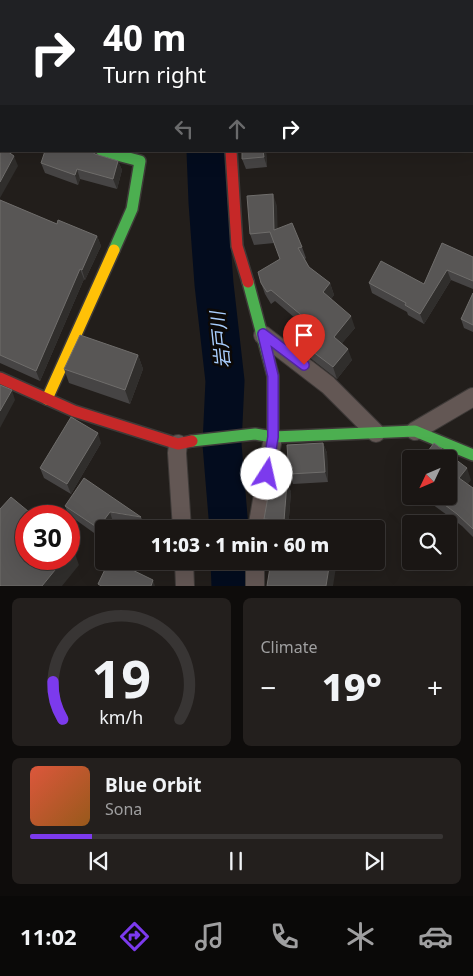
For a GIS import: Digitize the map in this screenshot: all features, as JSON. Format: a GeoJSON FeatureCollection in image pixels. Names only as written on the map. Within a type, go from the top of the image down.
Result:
{"type":"FeatureCollection","features":[{"type":"Feature","properties":{"kind":"street"},"geometry":{"type":"LineString","coordinates":[[48,399],[132,209],[140,161],[106,152]]}},
{"type":"Feature","properties":{"kind":"street"},"geometry":{"type":"LineString","coordinates":[[232,152],[237,246],[263,334],[273,376],[273,437],[259,520]]}},
{"type":"Feature","properties":{"kind":"street"},"geometry":{"type":"LineString","coordinates":[[263,334],[328,385],[376,433]]}},
{"type":"Feature","properties":{"kind":"street"},"geometry":{"type":"LineString","coordinates":[[0,378],[74,411],[178,444],[255,434],[273,437],[415,431],[473,455]]}},
{"type":"Feature","properties":{"kind":"street"},"geometry":{"type":"LineString","coordinates":[[415,431],[473,397]]}},
{"type":"Feature","properties":{"kind":"street"},"geometry":{"type":"LineString","coordinates":[[178,444],[181,520]]}},
{"type":"Feature","properties":{"kind":"street"},"geometry":{"type":"LineString","coordinates":[[184,570],[185,586]]}},
{"type":"Feature","properties":{"kind":"street"},"geometry":{"type":"LineString","coordinates":[[255,586],[256,570]]}},
{"type":"Feature","properties":{"kind":"building"},"geometry":{"type":"Polygon","coordinates":[[[0,152],[8,152],[14,156],[0,182],[0,152]]]}},
{"type":"Feature","properties":{"kind":"building"},"geometry":{"type":"Polygon","coordinates":[[[45,152],[92,152],[118,161],[113,179],[77,169],[75,175],[41,163],[45,152]]]}},
{"type":"Feature","properties":{"kind":"building"},"geometry":{"type":"Polygon","coordinates":[[[242,152],[263,152],[264,157],[242,159],[242,152]]]}},
{"type":"Feature","properties":{"kind":"building"},"geometry":{"type":"Polygon","coordinates":[[[273,194],[274,230],[292,223],[302,247],[298,248],[309,267],[330,283],[323,292],[351,316],[334,337],[348,349],[333,367],[292,336],[306,319],[271,290],[267,292],[261,283],[258,272],[280,259],[270,232],[250,234],[247,196],[273,194]]]}},
{"type":"Feature","properties":{"kind":"building"},"geometry":{"type":"Polygon","coordinates":[[[0,200],[57,224],[58,220],[97,236],[82,270],[80,269],[36,371],[0,355],[0,200]]]}},
{"type":"Feature","properties":{"kind":"building"},"geometry":{"type":"Polygon","coordinates":[[[442,243],[473,257],[473,281],[447,270],[420,314],[405,305],[406,303],[369,283],[381,261],[424,284],[442,243]]]}},
{"type":"Feature","properties":{"kind":"building"},"geometry":{"type":"Polygon","coordinates":[[[473,293],[473,325],[461,319],[473,293]]]}},
{"type":"Feature","properties":{"kind":"building"},"geometry":{"type":"Polygon","coordinates":[[[80,335],[138,355],[125,390],[64,369],[80,335]]]}},
{"type":"Feature","properties":{"kind":"building"},"geometry":{"type":"Polygon","coordinates":[[[0,385],[12,390],[0,411],[0,385]]]}},
{"type":"Feature","properties":{"kind":"building"},"geometry":{"type":"Polygon","coordinates":[[[71,417],[98,433],[67,484],[40,468],[71,417]]]}},
{"type":"Feature","properties":{"kind":"building"},"geometry":{"type":"Polygon","coordinates":[[[323,443],[325,472],[289,474],[287,445],[323,443]]]}},
{"type":"Feature","properties":{"kind":"building"},"geometry":{"type":"Polygon","coordinates":[[[434,443],[443,450],[429,450],[434,443]]]}},
{"type":"Feature","properties":{"kind":"building"},"geometry":{"type":"Polygon","coordinates":[[[458,461],[467,468],[459,478],[473,488],[473,529],[445,505],[458,505],[458,461]]]}},
{"type":"Feature","properties":{"kind":"building"},"geometry":{"type":"Polygon","coordinates":[[[84,478],[141,517],[110,512],[104,520],[95,520],[95,526],[80,516],[80,505],[66,505],[84,478]]]}},
{"type":"Feature","properties":{"kind":"building"},"geometry":{"type":"Polygon","coordinates":[[[271,480],[287,482],[284,520],[264,519],[271,480]]]}},
{"type":"Feature","properties":{"kind":"building"},"geometry":{"type":"Polygon","coordinates":[[[11,497],[21,505],[15,505],[15,570],[55,570],[42,586],[0,585],[0,509],[11,497]]]}},
{"type":"Feature","properties":{"kind":"building"},"geometry":{"type":"Polygon","coordinates":[[[105,570],[132,570],[153,580],[151,586],[101,586],[98,584],[105,570]]]}},
{"type":"Feature","properties":{"kind":"building"},"geometry":{"type":"Polygon","coordinates":[[[270,570],[329,570],[326,586],[267,586],[270,570]]]}},
{"type":"Feature","properties":{"kind":"waterway","name":"岩戸川"},"geometry":{"type":"LineString","coordinates":[[206,152],[214,284],[225,381],[222,444],[228,520]]}},
{"type":"Feature","properties":{"kind":"waterway","name":"岩戸川"},"geometry":{"type":"LineString","coordinates":[[230,570],[231,586]]}},
{"type":"Feature","properties":{"kind":"traffic: fast"},"geometry":{"type":"LineString","coordinates":[[106,152],[140,161],[132,209],[114,250]]}},
{"type":"Feature","properties":{"kind":"traffic: fast"},"geometry":{"type":"LineString","coordinates":[[248,282],[273,376],[273,437]]}},
{"type":"Feature","properties":{"kind":"traffic: fast"},"geometry":{"type":"LineString","coordinates":[[192,441],[255,434],[273,437],[415,431],[473,455]]}},
{"type":"Feature","properties":{"kind":"traffic: slow"},"geometry":{"type":"LineString","coordinates":[[47,399],[114,250]]}},
{"type":"Feature","properties":{"kind":"traffic: jam"},"geometry":{"type":"LineString","coordinates":[[231,152],[237,246],[248,282]]}},
{"type":"Feature","properties":{"kind":"traffic: jam"},"geometry":{"type":"LineString","coordinates":[[0,378],[74,411],[178,444],[192,441]]}},
{"type":"Feature","properties":{"kind":"route"},"geometry":{"type":"LineString","coordinates":[[267,474],[273,437],[273,376],[263,334],[304,365]]}}]}
